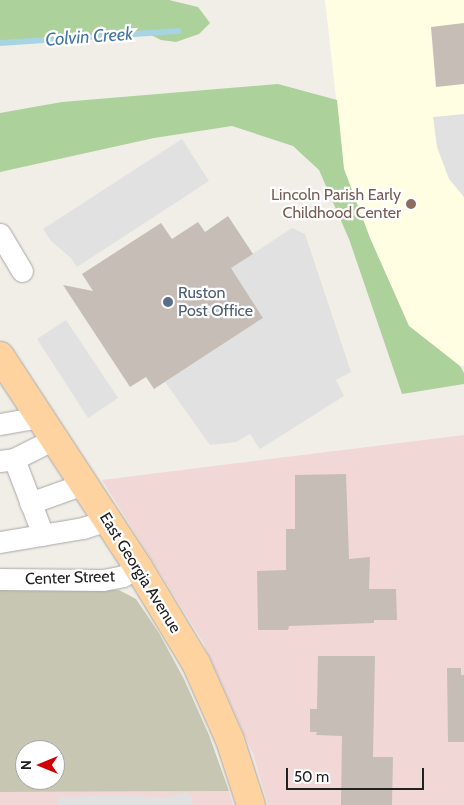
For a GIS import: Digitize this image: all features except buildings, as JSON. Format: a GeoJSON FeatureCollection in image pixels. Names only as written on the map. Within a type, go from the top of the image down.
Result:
{"type":"FeatureCollection","features":[{"type":"Feature","properties":{"kind":"main road","name":"East Georgia Avenue"},"geometry":{"type":"LineString","coordinates":[[0,356],[138,567],[196,663],[230,740],[251,805]]}},
{"type":"Feature","properties":{"kind":"street"},"geometry":{"type":"LineString","coordinates":[[0,234],[22,271]]}},
{"type":"Feature","properties":{"kind":"street"},"geometry":{"type":"LineString","coordinates":[[0,424],[47,428]]}},
{"type":"Feature","properties":{"kind":"street"},"geometry":{"type":"LineString","coordinates":[[43,535],[30,503],[7,460],[47,428]]}},
{"type":"Feature","properties":{"kind":"street"},"geometry":{"type":"LineString","coordinates":[[30,503],[83,484]]}},
{"type":"Feature","properties":{"kind":"street"},"geometry":{"type":"LineString","coordinates":[[0,542],[83,528],[107,520]]}},
{"type":"Feature","properties":{"kind":"street","name":"Center Street"},"geometry":{"type":"LineString","coordinates":[[0,579],[104,580],[123,576],[138,567]]}},
{"type":"Feature","properties":{"kind":"shaded area","name":"Lincoln Parish Early Childhood Center"},"geometry":{"type":"Polygon","coordinates":[[[325,0],[464,0],[464,366],[460,366],[409,326],[370,238],[344,169],[325,0]]]}},
{"type":"Feature","properties":{"kind":"shaded area"},"geometry":{"type":"Polygon","coordinates":[[[464,114],[464,197],[449,179],[437,147],[433,117],[464,114]]]}},
{"type":"Feature","properties":{"kind":"shaded area"},"geometry":{"type":"Polygon","coordinates":[[[182,139],[209,181],[77,267],[71,258],[51,241],[43,229],[182,139]]]}},
{"type":"Feature","properties":{"kind":"shaded area"},"geometry":{"type":"Polygon","coordinates":[[[292,228],[305,234],[351,372],[336,380],[344,396],[260,449],[250,434],[236,442],[210,445],[165,382],[263,318],[231,268],[292,228]]]}},
{"type":"Feature","properties":{"kind":"shaded area"},"geometry":{"type":"Polygon","coordinates":[[[66,320],[118,398],[88,418],[37,339],[66,320]]]}},
{"type":"Feature","properties":{"kind":"shaded area"},"geometry":{"type":"Polygon","coordinates":[[[464,435],[464,805],[268,805],[253,754],[203,642],[102,480],[464,435]]]}},
{"type":"Feature","properties":{"kind":"shaded area"},"geometry":{"type":"Polygon","coordinates":[[[0,590],[119,590],[136,599],[159,633],[184,679],[209,735],[229,791],[0,792],[0,590]]]}},
{"type":"Feature","properties":{"kind":"shaded area"},"geometry":{"type":"Polygon","coordinates":[[[229,791],[233,805],[0,805],[0,792],[229,791]]]}},
{"type":"Feature","properties":{"kind":"shaded area"},"geometry":{"type":"Polygon","coordinates":[[[187,792],[192,797],[192,805],[58,805],[58,797],[124,795],[168,798],[187,792]]]}},
{"type":"Feature","properties":{"kind":"green space"},"geometry":{"type":"Polygon","coordinates":[[[0,0],[169,0],[198,7],[210,23],[199,34],[176,42],[161,40],[147,33],[0,45],[0,0]]]}},
{"type":"Feature","properties":{"kind":"green space"},"geometry":{"type":"Polygon","coordinates":[[[278,84],[337,100],[344,169],[370,238],[409,326],[460,366],[464,373],[464,384],[402,394],[349,239],[319,170],[293,146],[232,126],[154,138],[0,172],[0,113],[62,102],[278,84]]]}},
{"type":"Feature","properties":{"kind":"waterway","name":"Colvin Creek"},"geometry":{"type":"LineString","coordinates":[[0,43],[179,31]]}},
{"type":"Feature","properties":{"kind":"place","name":"Lincoln Parish Early Childhood Center"},"geometry":{"type":"Point","coordinates":[411,204]}},
{"type":"Feature","properties":{"kind":"place","name":"Ruston Post Office"},"geometry":{"type":"Point","coordinates":[168,302]}}]}
